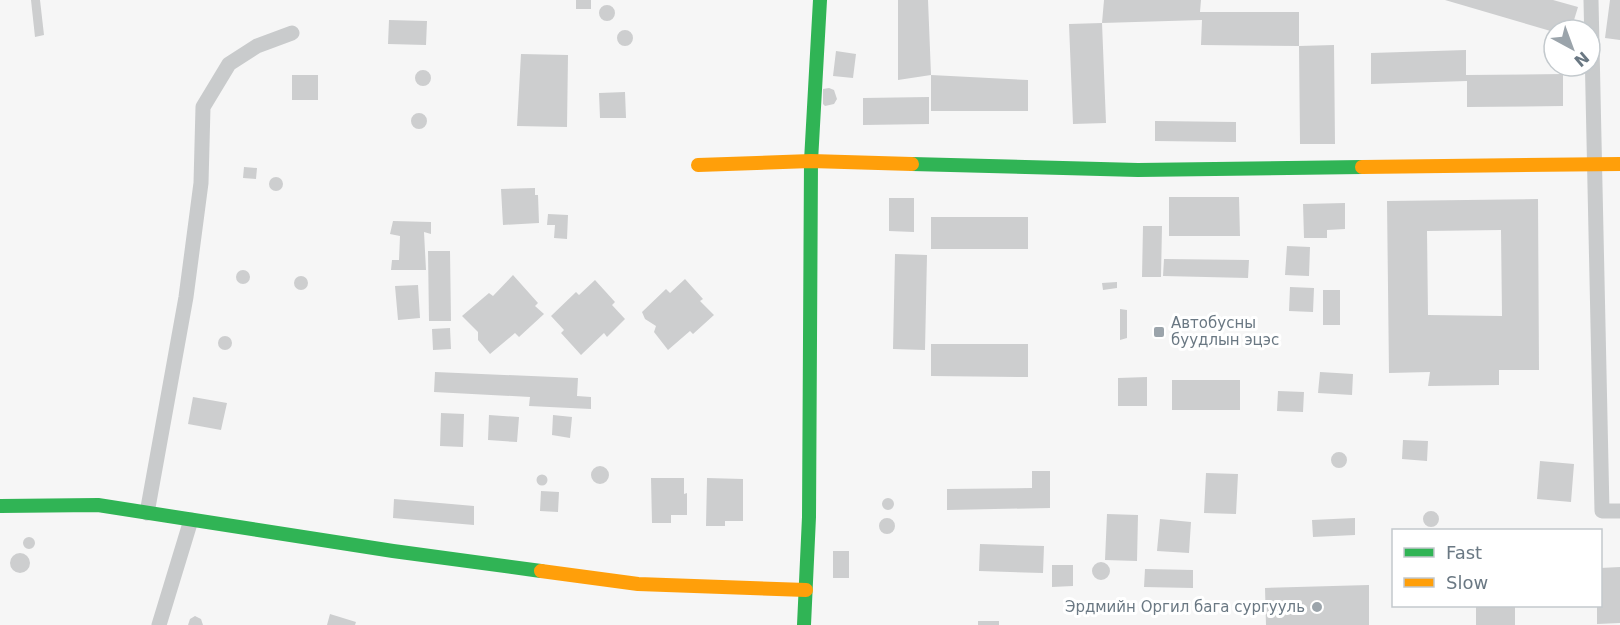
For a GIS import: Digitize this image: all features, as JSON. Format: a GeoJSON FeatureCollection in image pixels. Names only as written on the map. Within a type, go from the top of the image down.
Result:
{"type":"FeatureCollection","features":[{"type":"Feature","properties":{"kind":"street"},"geometry":{"type":"LineString","coordinates":[[804,625],[809,505],[811,161],[820,0]]}},
{"type":"Feature","properties":{"kind":"street"},"geometry":{"type":"LineString","coordinates":[[1591,0],[1602,511],[1620,511]]}},
{"type":"Feature","properties":{"kind":"street"},"geometry":{"type":"LineString","coordinates":[[147,513],[189,274],[201,183],[203,107],[229,64],[257,46],[292,33]]}},
{"type":"Feature","properties":{"kind":"street"},"geometry":{"type":"LineString","coordinates":[[698,165],[811,161],[1138,170],[1620,164]]}},
{"type":"Feature","properties":{"kind":"street"},"geometry":{"type":"LineString","coordinates":[[0,506],[98,505],[393,552],[638,584],[806,590]]}},
{"type":"Feature","properties":{"kind":"street"},"geometry":{"type":"LineString","coordinates":[[159,625],[191,520]]}},
{"type":"Feature","properties":{"kind":"building"},"geometry":{"type":"Polygon","coordinates":[[[31,0],[40,0],[44,35],[35,37],[31,0]]]}},
{"type":"Feature","properties":{"kind":"building"},"geometry":{"type":"Polygon","coordinates":[[[576,0],[591,0],[591,9],[576,9],[576,0]]]}},
{"type":"Feature","properties":{"kind":"building"},"geometry":{"type":"Polygon","coordinates":[[[898,0],[928,0],[931,75],[898,80],[898,0]]]}},
{"type":"Feature","properties":{"kind":"building"},"geometry":{"type":"Polygon","coordinates":[[[1104,0],[1201,0],[1200,12],[1299,12],[1299,46],[1201,45],[1202,20],[1102,23],[1104,0]]]}},
{"type":"Feature","properties":{"kind":"building"},"geometry":{"type":"Polygon","coordinates":[[[1445,0],[1553,0],[1578,7],[1575,18],[1542,18],[1542,28],[1445,0]]]}},
{"type":"Feature","properties":{"kind":"building"},"geometry":{"type":"Polygon","coordinates":[[[1610,0],[1620,0],[1620,40],[1605,38],[1610,0]]]}},
{"type":"Feature","properties":{"kind":"building"},"geometry":{"type":"Polygon","coordinates":[[[604,5],[610,5],[615,13],[613,19],[604,21],[599,16],[599,10],[604,5]]]}},
{"type":"Feature","properties":{"kind":"building"},"geometry":{"type":"Polygon","coordinates":[[[389,20],[427,21],[426,45],[388,44],[389,20]]]}},
{"type":"Feature","properties":{"kind":"building"},"geometry":{"type":"Polygon","coordinates":[[[1102,23],[1106,123],[1073,124],[1069,24],[1102,23]]]}},
{"type":"Feature","properties":{"kind":"building"},"geometry":{"type":"Polygon","coordinates":[[[622,30],[628,30],[633,38],[631,44],[622,46],[617,41],[617,35],[622,30]]]}},
{"type":"Feature","properties":{"kind":"building"},"geometry":{"type":"Polygon","coordinates":[[[1334,45],[1335,144],[1300,144],[1299,46],[1334,45]]]}},
{"type":"Feature","properties":{"kind":"building"},"geometry":{"type":"Polygon","coordinates":[[[1466,50],[1466,75],[1542,74],[1542,78],[1563,78],[1563,106],[1467,107],[1467,81],[1371,84],[1371,53],[1466,50]]]}},
{"type":"Feature","properties":{"kind":"building"},"geometry":{"type":"Polygon","coordinates":[[[836,51],[856,54],[853,78],[833,76],[836,51]]]}},
{"type":"Feature","properties":{"kind":"building"},"geometry":{"type":"Polygon","coordinates":[[[521,54],[568,55],[567,127],[517,126],[521,54]]]}},
{"type":"Feature","properties":{"kind":"building"},"geometry":{"type":"Polygon","coordinates":[[[423,70],[429,72],[431,78],[429,84],[423,86],[417,84],[415,78],[417,72],[423,70]]]}},
{"type":"Feature","properties":{"kind":"building"},"geometry":{"type":"Polygon","coordinates":[[[292,75],[318,75],[318,100],[292,100],[292,75]]]}},
{"type":"Feature","properties":{"kind":"building"},"geometry":{"type":"Polygon","coordinates":[[[931,75],[1028,80],[1028,111],[931,111],[931,75]]]}},
{"type":"Feature","properties":{"kind":"building"},"geometry":{"type":"Polygon","coordinates":[[[823,89],[834,90],[837,99],[834,104],[825,106],[823,89]]]}},
{"type":"Feature","properties":{"kind":"building"},"geometry":{"type":"Polygon","coordinates":[[[625,92],[626,118],[600,118],[599,93],[625,92]]]}},
{"type":"Feature","properties":{"kind":"building"},"geometry":{"type":"Polygon","coordinates":[[[929,97],[929,124],[863,125],[863,98],[929,97]]]}},
{"type":"Feature","properties":{"kind":"building"},"geometry":{"type":"Polygon","coordinates":[[[419,113],[425,115],[427,121],[425,127],[419,129],[413,127],[411,121],[413,115],[419,113]]]}},
{"type":"Feature","properties":{"kind":"building"},"geometry":{"type":"Polygon","coordinates":[[[1155,121],[1236,122],[1236,142],[1155,141],[1155,121]]]}},
{"type":"Feature","properties":{"kind":"building"},"geometry":{"type":"Polygon","coordinates":[[[244,167],[257,168],[256,179],[243,178],[244,167]]]}},
{"type":"Feature","properties":{"kind":"building"},"geometry":{"type":"Polygon","coordinates":[[[273,177],[279,177],[283,184],[279,191],[273,191],[269,187],[269,181],[273,177]]]}},
{"type":"Feature","properties":{"kind":"building"},"geometry":{"type":"Polygon","coordinates":[[[535,188],[535,195],[538,195],[539,223],[503,225],[501,189],[535,188]]]}},
{"type":"Feature","properties":{"kind":"building"},"geometry":{"type":"Polygon","coordinates":[[[1169,197],[1239,197],[1240,236],[1169,236],[1169,197]]]}},
{"type":"Feature","properties":{"kind":"building"},"geometry":{"type":"Polygon","coordinates":[[[889,198],[914,198],[914,232],[889,231],[889,198]]]}},
{"type":"Feature","properties":{"kind":"building"},"geometry":{"type":"Polygon","coordinates":[[[1538,199],[1539,370],[1499,370],[1499,385],[1428,386],[1430,372],[1389,373],[1387,201],[1538,199]],[[1501,230],[1427,231],[1428,315],[1502,316],[1501,230]]]}},
{"type":"Feature","properties":{"kind":"building"},"geometry":{"type":"Polygon","coordinates":[[[1345,203],[1345,229],[1327,230],[1327,238],[1304,238],[1303,204],[1345,203]]]}},
{"type":"Feature","properties":{"kind":"building"},"geometry":{"type":"Polygon","coordinates":[[[548,214],[568,215],[567,239],[554,238],[555,225],[547,225],[548,214]]]}},
{"type":"Feature","properties":{"kind":"building"},"geometry":{"type":"Polygon","coordinates":[[[931,217],[1028,217],[1028,249],[931,249],[931,217]]]}},
{"type":"Feature","properties":{"kind":"building"},"geometry":{"type":"Polygon","coordinates":[[[393,221],[431,222],[431,234],[424,232],[426,270],[391,270],[392,260],[399,260],[400,236],[390,234],[393,221]]]}},
{"type":"Feature","properties":{"kind":"building"},"geometry":{"type":"Polygon","coordinates":[[[1143,226],[1162,226],[1161,277],[1142,277],[1143,226]]]}},
{"type":"Feature","properties":{"kind":"building"},"geometry":{"type":"Polygon","coordinates":[[[1287,246],[1310,247],[1309,276],[1285,275],[1287,246]]]}},
{"type":"Feature","properties":{"kind":"building"},"geometry":{"type":"Polygon","coordinates":[[[428,251],[450,251],[451,321],[429,321],[428,251]]]}},
{"type":"Feature","properties":{"kind":"building"},"geometry":{"type":"Polygon","coordinates":[[[895,254],[927,255],[925,350],[893,349],[895,254]]]}},
{"type":"Feature","properties":{"kind":"building"},"geometry":{"type":"Polygon","coordinates":[[[1164,259],[1249,260],[1248,278],[1163,276],[1164,259]]]}},
{"type":"Feature","properties":{"kind":"building"},"geometry":{"type":"Polygon","coordinates":[[[243,270],[248,272],[250,277],[248,282],[243,284],[238,282],[236,277],[238,272],[243,270]]]}},
{"type":"Feature","properties":{"kind":"building"},"geometry":{"type":"Polygon","coordinates":[[[513,275],[538,303],[535,306],[544,314],[519,337],[515,333],[490,354],[478,340],[478,332],[462,316],[489,293],[493,296],[513,275]]]}},
{"type":"Feature","properties":{"kind":"building"},"geometry":{"type":"Polygon","coordinates":[[[301,276],[306,278],[308,283],[306,288],[301,290],[296,288],[294,283],[296,278],[301,276]]]}},
{"type":"Feature","properties":{"kind":"building"},"geometry":{"type":"Polygon","coordinates":[[[685,279],[703,299],[700,301],[714,315],[693,334],[690,331],[668,350],[654,332],[656,326],[645,319],[642,312],[666,289],[670,293],[685,279]]]}},
{"type":"Feature","properties":{"kind":"building"},"geometry":{"type":"Polygon","coordinates":[[[595,280],[615,302],[612,305],[625,319],[607,337],[604,333],[581,355],[561,333],[564,330],[551,316],[576,292],[579,295],[595,280]]]}},
{"type":"Feature","properties":{"kind":"building"},"geometry":{"type":"Polygon","coordinates":[[[1117,282],[1117,288],[1103,290],[1102,283],[1117,282]]]}},
{"type":"Feature","properties":{"kind":"building"},"geometry":{"type":"Polygon","coordinates":[[[418,285],[420,318],[398,320],[395,286],[418,285]]]}},
{"type":"Feature","properties":{"kind":"building"},"geometry":{"type":"Polygon","coordinates":[[[1290,287],[1314,288],[1313,312],[1289,311],[1290,287]]]}},
{"type":"Feature","properties":{"kind":"building"},"geometry":{"type":"Polygon","coordinates":[[[1323,290],[1340,290],[1340,325],[1323,325],[1323,290]]]}},
{"type":"Feature","properties":{"kind":"building"},"geometry":{"type":"Polygon","coordinates":[[[1120,309],[1127,310],[1127,338],[1120,340],[1120,309]]]}},
{"type":"Feature","properties":{"kind":"building"},"geometry":{"type":"Polygon","coordinates":[[[450,328],[451,349],[433,350],[432,329],[450,328]]]}},
{"type":"Feature","properties":{"kind":"building"},"geometry":{"type":"Polygon","coordinates":[[[222,336],[228,336],[232,343],[228,350],[222,350],[218,346],[218,340],[222,336]]]}},
{"type":"Feature","properties":{"kind":"building"},"geometry":{"type":"Polygon","coordinates":[[[931,344],[1028,344],[1028,377],[931,376],[931,344]]]}},
{"type":"Feature","properties":{"kind":"building"},"geometry":{"type":"Polygon","coordinates":[[[435,372],[578,378],[577,396],[591,397],[591,409],[529,406],[530,397],[434,392],[435,372]]]}},
{"type":"Feature","properties":{"kind":"building"},"geometry":{"type":"Polygon","coordinates":[[[1320,372],[1353,374],[1352,395],[1318,393],[1320,372]]]}},
{"type":"Feature","properties":{"kind":"building"},"geometry":{"type":"Polygon","coordinates":[[[1147,377],[1147,406],[1118,406],[1118,378],[1147,377]]]}},
{"type":"Feature","properties":{"kind":"building"},"geometry":{"type":"Polygon","coordinates":[[[1172,380],[1240,380],[1240,410],[1172,410],[1172,380]]]}},
{"type":"Feature","properties":{"kind":"building"},"geometry":{"type":"Polygon","coordinates":[[[1278,391],[1304,392],[1303,412],[1277,411],[1278,391]]]}},
{"type":"Feature","properties":{"kind":"building"},"geometry":{"type":"Polygon","coordinates":[[[193,397],[227,403],[221,430],[188,424],[193,397]]]}},
{"type":"Feature","properties":{"kind":"building"},"geometry":{"type":"Polygon","coordinates":[[[441,413],[464,414],[463,447],[440,446],[441,413]]]}},
{"type":"Feature","properties":{"kind":"building"},"geometry":{"type":"Polygon","coordinates":[[[489,415],[519,417],[517,442],[488,440],[489,415]]]}},
{"type":"Feature","properties":{"kind":"building"},"geometry":{"type":"Polygon","coordinates":[[[553,415],[572,417],[570,438],[552,435],[553,415]]]}},
{"type":"Feature","properties":{"kind":"building"},"geometry":{"type":"Polygon","coordinates":[[[1403,440],[1428,441],[1427,461],[1402,459],[1403,440]]]}},
{"type":"Feature","properties":{"kind":"building"},"geometry":{"type":"Polygon","coordinates":[[[1339,452],[1345,454],[1347,460],[1345,466],[1339,468],[1333,466],[1331,460],[1333,454],[1339,452]]]}},
{"type":"Feature","properties":{"kind":"building"},"geometry":{"type":"Polygon","coordinates":[[[1540,461],[1574,464],[1571,502],[1537,499],[1540,461]]]}},
{"type":"Feature","properties":{"kind":"building"},"geometry":{"type":"Polygon","coordinates":[[[600,466],[606,469],[609,475],[606,481],[600,484],[594,481],[591,475],[594,469],[600,466]]]}},
{"type":"Feature","properties":{"kind":"building"},"geometry":{"type":"Polygon","coordinates":[[[1032,471],[1050,471],[1050,508],[947,510],[947,489],[1032,488],[1032,471]]]}},
{"type":"Feature","properties":{"kind":"building"},"geometry":{"type":"Polygon","coordinates":[[[1206,473],[1238,474],[1236,514],[1204,513],[1206,473]]]}},
{"type":"Feature","properties":{"kind":"building"},"geometry":{"type":"Polygon","coordinates":[[[542,474],[548,480],[542,486],[536,480],[542,474]]]}},
{"type":"Feature","properties":{"kind":"building"},"geometry":{"type":"Polygon","coordinates":[[[651,478],[684,478],[687,515],[671,515],[671,523],[652,523],[651,478]]]}},
{"type":"Feature","properties":{"kind":"building"},"geometry":{"type":"Polygon","coordinates":[[[707,478],[743,479],[743,521],[725,521],[725,526],[706,526],[707,478]]]}},
{"type":"Feature","properties":{"kind":"building"},"geometry":{"type":"Polygon","coordinates":[[[541,491],[559,492],[558,512],[540,511],[541,491]]]}},
{"type":"Feature","properties":{"kind":"building"},"geometry":{"type":"Polygon","coordinates":[[[890,498],[893,499],[893,509],[886,510],[883,509],[882,502],[883,499],[890,498]]]}},
{"type":"Feature","properties":{"kind":"building"},"geometry":{"type":"Polygon","coordinates":[[[394,499],[474,506],[474,525],[393,518],[394,499]]]}},
{"type":"Feature","properties":{"kind":"building"},"geometry":{"type":"Polygon","coordinates":[[[1431,511],[1439,519],[1431,527],[1423,519],[1431,511]]]}},
{"type":"Feature","properties":{"kind":"building"},"geometry":{"type":"Polygon","coordinates":[[[1107,514],[1138,515],[1137,561],[1105,560],[1107,514]]]}},
{"type":"Feature","properties":{"kind":"building"},"geometry":{"type":"Polygon","coordinates":[[[884,518],[890,518],[895,526],[893,532],[884,534],[879,529],[879,523],[884,518]]]}},
{"type":"Feature","properties":{"kind":"building"},"geometry":{"type":"Polygon","coordinates":[[[1355,518],[1355,535],[1313,537],[1312,520],[1355,518]]]}},
{"type":"Feature","properties":{"kind":"building"},"geometry":{"type":"Polygon","coordinates":[[[1160,519],[1191,522],[1189,553],[1157,551],[1160,519]]]}},
{"type":"Feature","properties":{"kind":"building"},"geometry":{"type":"Polygon","coordinates":[[[31,537],[35,543],[31,549],[27,549],[23,541],[31,537]]]}},
{"type":"Feature","properties":{"kind":"building"},"geometry":{"type":"Polygon","coordinates":[[[980,544],[1044,546],[1043,573],[979,571],[980,544]]]}},
{"type":"Feature","properties":{"kind":"building"},"geometry":{"type":"Polygon","coordinates":[[[833,551],[849,551],[849,578],[833,578],[833,551]]]}},
{"type":"Feature","properties":{"kind":"building"},"geometry":{"type":"Polygon","coordinates":[[[20,553],[27,556],[30,563],[27,570],[20,573],[13,570],[10,563],[13,556],[20,553]]]}},
{"type":"Feature","properties":{"kind":"building"},"geometry":{"type":"Polygon","coordinates":[[[1101,562],[1107,565],[1110,571],[1107,577],[1101,580],[1095,577],[1092,571],[1095,565],[1101,562]]]}},
{"type":"Feature","properties":{"kind":"building"},"geometry":{"type":"Polygon","coordinates":[[[1052,565],[1073,565],[1073,586],[1052,587],[1052,565]]]}},
{"type":"Feature","properties":{"kind":"building"},"geometry":{"type":"Polygon","coordinates":[[[1620,567],[1620,623],[1597,624],[1597,607],[1602,607],[1602,568],[1620,567]]]}},
{"type":"Feature","properties":{"kind":"building"},"geometry":{"type":"Polygon","coordinates":[[[1145,569],[1193,570],[1193,588],[1144,587],[1145,569]]]}},
{"type":"Feature","properties":{"kind":"building","name":"Эрдмийн Оргил бага сургууль"},"geometry":{"type":"Polygon","coordinates":[[[1369,585],[1369,625],[1266,625],[1265,588],[1369,585]]]}},
{"type":"Feature","properties":{"kind":"building"},"geometry":{"type":"Polygon","coordinates":[[[1476,607],[1515,607],[1515,625],[1476,625],[1476,607]]]}},
{"type":"Feature","properties":{"kind":"building"},"geometry":{"type":"Polygon","coordinates":[[[330,614],[356,622],[355,625],[327,625],[330,614]]]}},
{"type":"Feature","properties":{"kind":"building"},"geometry":{"type":"Polygon","coordinates":[[[195,616],[201,619],[203,625],[188,625],[190,619],[195,616]]]}},
{"type":"Feature","properties":{"kind":"building"},"geometry":{"type":"Polygon","coordinates":[[[978,621],[999,621],[999,625],[978,625],[978,621]]]}},
{"type":"Feature","properties":{"kind":"traffic: fast"},"geometry":{"type":"LineString","coordinates":[[804,625],[809,517],[811,161],[820,0]]}},
{"type":"Feature","properties":{"kind":"traffic: fast"},"geometry":{"type":"LineString","coordinates":[[912,164],[1138,170],[1362,167]]}},
{"type":"Feature","properties":{"kind":"traffic: fast"},"geometry":{"type":"LineString","coordinates":[[0,506],[98,505],[393,551],[541,571]]}},
{"type":"Feature","properties":{"kind":"traffic: slow"},"geometry":{"type":"LineString","coordinates":[[698,165],[811,161],[912,164]]}},
{"type":"Feature","properties":{"kind":"traffic: slow"},"geometry":{"type":"LineString","coordinates":[[1362,167],[1620,164]]}},
{"type":"Feature","properties":{"kind":"traffic: slow"},"geometry":{"type":"LineString","coordinates":[[541,571],[638,584],[806,590]]}},
{"type":"Feature","properties":{"kind":"place","name":"Автобусны буудлын эцэс"},"geometry":{"type":"Point","coordinates":[1159,332]}},
{"type":"Feature","properties":{"kind":"place","name":"Эрдмийн Оргил бага сургууль"},"geometry":{"type":"Point","coordinates":[1317,607]}}]}
